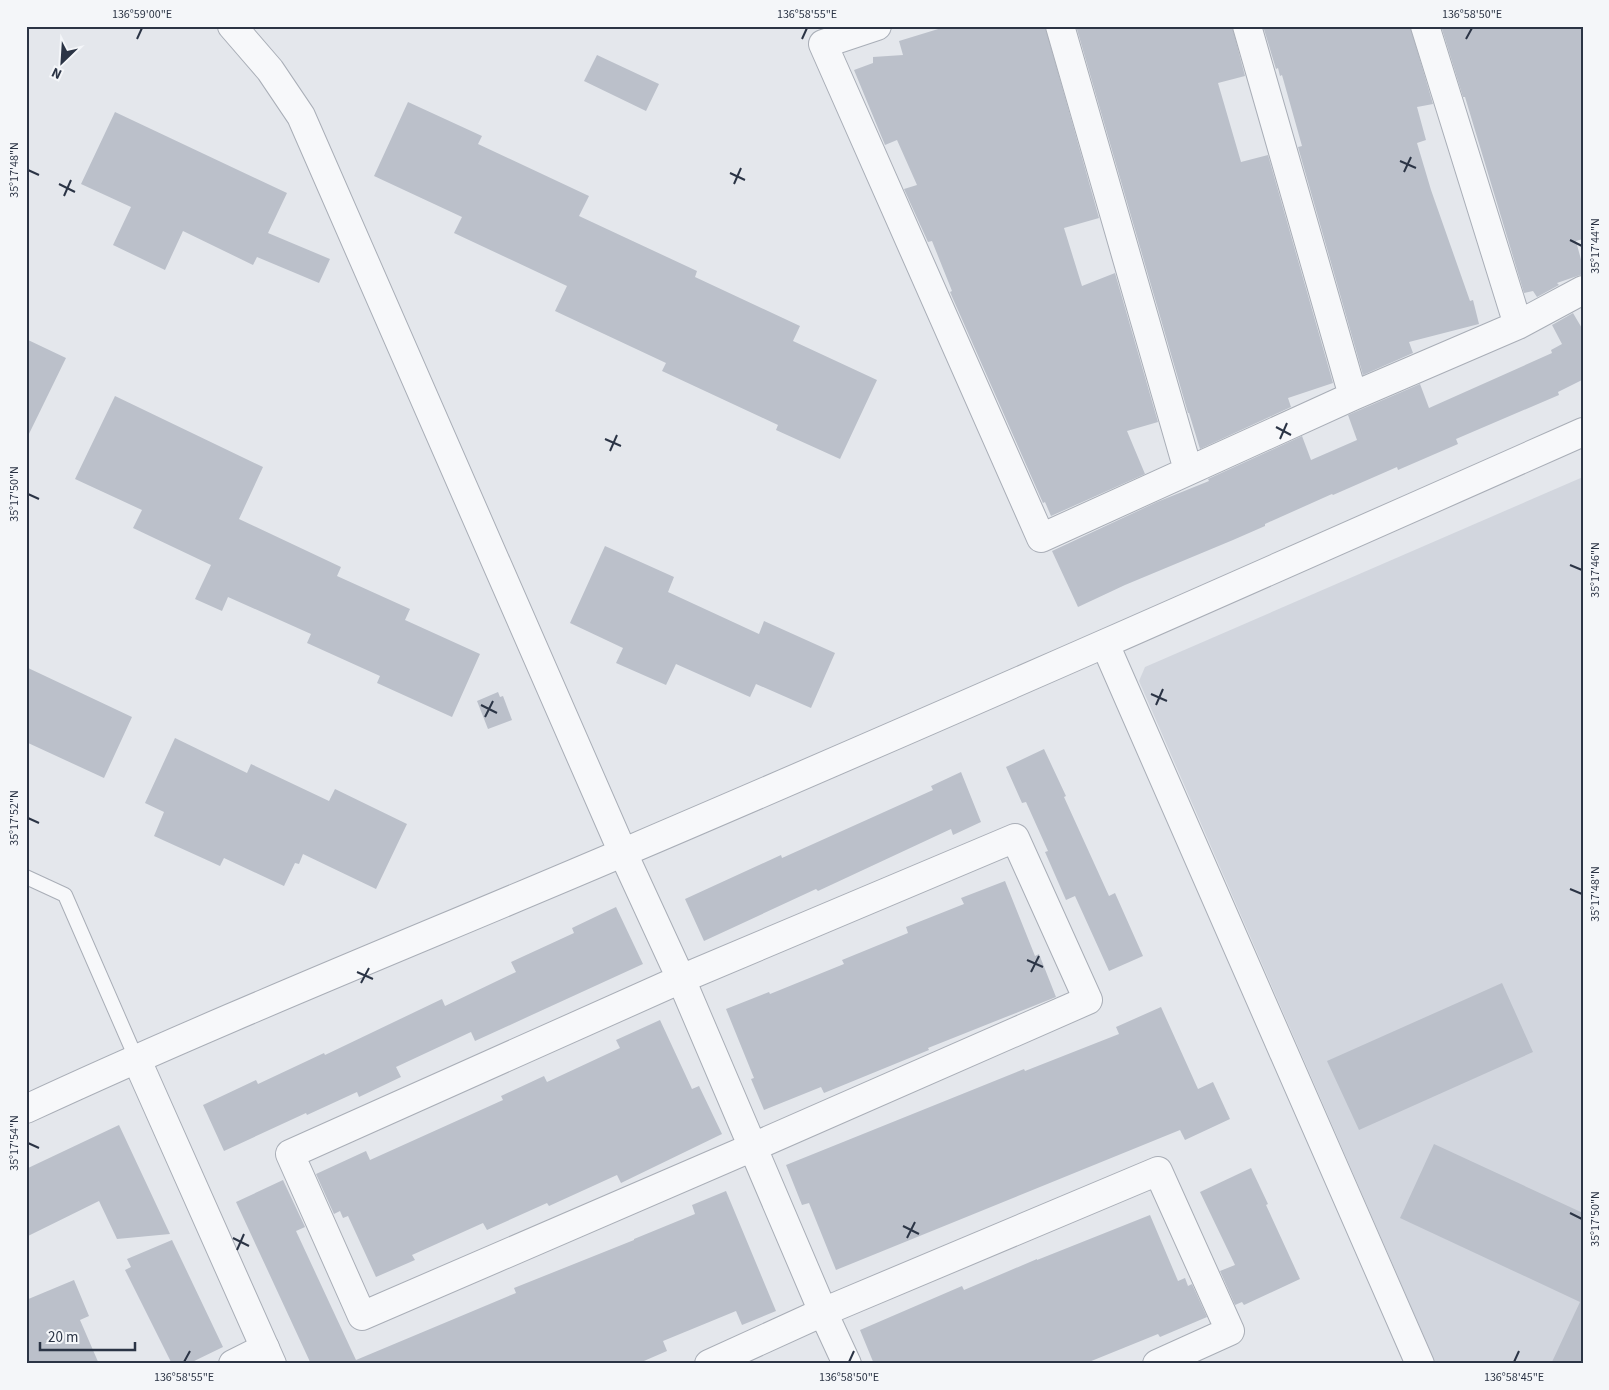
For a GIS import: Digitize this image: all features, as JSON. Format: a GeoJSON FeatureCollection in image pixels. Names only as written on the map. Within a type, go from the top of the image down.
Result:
{"type":"FeatureCollection","features":[{"type":"Feature","properties":{"kind":"street"},"geometry":{"type":"LineString","coordinates":[[232,26],[270,70],[301,116],[623,853],[681,979],[847,1364]]}},
{"type":"Feature","properties":{"kind":"street"},"geometry":{"type":"LineString","coordinates":[[878,26],[823,44],[1041,538],[1353,396],[1518,325],[1583,290]]}},
{"type":"Feature","properties":{"kind":"street"},"geometry":{"type":"LineString","coordinates":[[1060,26],[1188,470]]}},
{"type":"Feature","properties":{"kind":"street"},"geometry":{"type":"LineString","coordinates":[[1247,26],[1353,396]]}},
{"type":"Feature","properties":{"kind":"street"},"geometry":{"type":"LineString","coordinates":[[1425,26],[1518,325]]}},
{"type":"Feature","properties":{"kind":"street"},"geometry":{"type":"LineString","coordinates":[[26,1109],[136,1058],[623,853],[1105,644],[1583,432]]}},
{"type":"Feature","properties":{"kind":"street"},"geometry":{"type":"LineString","coordinates":[[1105,644],[1420,1364]]}},
{"type":"Feature","properties":{"kind":"street"},"geometry":{"type":"LineString","coordinates":[[1015,838],[1088,1000],[362,1316],[290,1154],[681,979],[1015,838]]}},
{"type":"Feature","properties":{"kind":"street"},"geometry":{"type":"LineString","coordinates":[[136,1058],[268,1356],[233,1364]]}},
{"type":"Feature","properties":{"kind":"street"},"geometry":{"type":"LineString","coordinates":[[708,1364],[823,1312],[1158,1171],[1230,1331],[1157,1364]]}},
{"type":"Feature","properties":{"kind":"lane"},"geometry":{"type":"LineString","coordinates":[[26,876],[65,895],[136,1058]]}},
{"type":"Feature","properties":{"kind":"shaded area"},"geometry":{"type":"Polygon","coordinates":[[[1583,477],[1583,1364],[1436,1364],[1139,681],[1145,667],[1583,477]]]}},
{"type":"Feature","properties":{"kind":"building"},"geometry":{"type":"Polygon","coordinates":[[[948,26],[1045,26],[1099,218],[1064,228],[1082,286],[1115,273],[1158,422],[1127,431],[1145,474],[1051,516],[1045,502],[1043,503],[950,292],[952,291],[932,241],[928,242],[904,189],[917,185],[897,140],[885,145],[854,70],[873,63],[873,57],[903,55],[899,41],[948,26]]]}},
{"type":"Feature","properties":{"kind":"building"},"geometry":{"type":"Polygon","coordinates":[[[1076,26],[1232,26],[1245,76],[1218,83],[1241,162],[1268,155],[1333,383],[1288,398],[1291,407],[1200,449],[1188,413],[1076,26]]]}},
{"type":"Feature","properties":{"kind":"building"},"geometry":{"type":"Polygon","coordinates":[[[1263,26],[1410,26],[1433,104],[1417,107],[1426,140],[1417,143],[1431,190],[1470,301],[1473,300],[1479,324],[1409,342],[1413,353],[1363,375],[1298,147],[1302,146],[1282,75],[1280,76],[1278,68],[1276,69],[1263,26]]]}},
{"type":"Feature","properties":{"kind":"building"},"geometry":{"type":"Polygon","coordinates":[[[1441,26],[1583,26],[1583,239],[1576,241],[1583,274],[1557,283],[1559,285],[1537,297],[1533,291],[1524,293],[1465,97],[1463,97],[1441,26]]]}},
{"type":"Feature","properties":{"kind":"building"},"geometry":{"type":"Polygon","coordinates":[[[597,55],[659,84],[646,111],[584,81],[597,55]]]}},
{"type":"Feature","properties":{"kind":"building"},"geometry":{"type":"Polygon","coordinates":[[[408,102],[482,136],[478,144],[589,196],[579,216],[697,271],[695,277],[800,326],[793,341],[877,380],[840,459],[776,430],[778,425],[662,371],[666,363],[555,311],[567,286],[454,233],[462,217],[374,176],[408,102]]]}},
{"type":"Feature","properties":{"kind":"building"},"geometry":{"type":"Polygon","coordinates":[[[115,112],[287,193],[268,233],[330,259],[319,283],[257,257],[253,265],[183,231],[165,270],[113,245],[131,207],[81,184],[115,112]]]}},
{"type":"Feature","properties":{"kind":"building"},"geometry":{"type":"Polygon","coordinates":[[[1573,313],[1583,330],[1583,382],[1582,380],[1558,392],[1559,395],[1456,439],[1458,444],[1398,470],[1397,467],[1332,494],[1265,524],[1265,526],[1125,585],[1078,607],[1052,551],[1157,502],[1209,481],[1208,479],[1302,436],[1311,460],[1357,440],[1348,415],[1420,384],[1429,408],[1552,353],[1551,350],[1562,344],[1552,325],[1573,313]]]}},
{"type":"Feature","properties":{"kind":"building"},"geometry":{"type":"Polygon","coordinates":[[[26,339],[66,358],[26,440],[26,339]]]}},
{"type":"Feature","properties":{"kind":"building"},"geometry":{"type":"Polygon","coordinates":[[[115,396],[263,467],[239,519],[341,567],[337,576],[410,609],[405,620],[480,654],[452,717],[377,683],[380,676],[307,643],[311,634],[228,597],[222,611],[195,599],[211,565],[133,528],[142,510],[75,479],[115,396]]]}},
{"type":"Feature","properties":{"kind":"building"},"geometry":{"type":"Polygon","coordinates":[[[605,546],[674,577],[668,592],[759,634],[764,621],[835,653],[811,708],[756,684],[750,697],[676,664],[666,685],[616,663],[623,648],[570,623],[605,546]]]}},
{"type":"Feature","properties":{"kind":"building"},"geometry":{"type":"Polygon","coordinates":[[[26,667],[132,717],[104,778],[26,742],[26,667]]]}},
{"type":"Feature","properties":{"kind":"building"},"geometry":{"type":"Polygon","coordinates":[[[498,692],[500,697],[503,696],[512,720],[488,729],[477,701],[498,692]]]}},
{"type":"Feature","properties":{"kind":"building"},"geometry":{"type":"Polygon","coordinates":[[[175,738],[247,773],[251,764],[329,801],[335,789],[407,824],[376,889],[303,854],[299,864],[295,863],[284,886],[224,858],[220,866],[154,836],[164,812],[145,803],[175,738]]]}},
{"type":"Feature","properties":{"kind":"building"},"geometry":{"type":"Polygon","coordinates":[[[1044,749],[1109,896],[1115,893],[1143,956],[1109,971],[1075,896],[1066,900],[1045,852],[1048,851],[1026,802],[1022,803],[1006,767],[1044,749]]]}},
{"type":"Feature","properties":{"kind":"building"},"geometry":{"type":"Polygon","coordinates":[[[961,772],[981,822],[953,835],[951,829],[818,891],[816,889],[704,941],[685,899],[781,855],[782,858],[933,790],[931,786],[961,772]]]}},
{"type":"Feature","properties":{"kind":"building"},"geometry":{"type":"Polygon","coordinates":[[[1005,881],[1035,956],[1039,954],[1056,997],[928,1048],[929,1050],[824,1093],[821,1087],[764,1110],[751,1079],[754,1078],[726,1009],[769,992],[770,994],[844,964],[842,960],[908,933],[906,927],[964,904],[961,898],[1005,881]]]}},
{"type":"Feature","properties":{"kind":"building"},"geometry":{"type":"Polygon","coordinates":[[[616,907],[643,964],[475,1041],[471,1032],[396,1067],[401,1077],[359,1097],[357,1092],[307,1115],[306,1113],[224,1151],[203,1105],[256,1080],[258,1084],[324,1053],[325,1055],[442,999],[445,1006],[516,972],[511,962],[574,933],[572,928],[616,907]]]}},
{"type":"Feature","properties":{"kind":"building"},"geometry":{"type":"Polygon","coordinates":[[[1502,983],[1533,1052],[1359,1130],[1327,1061],[1502,983]]]}},
{"type":"Feature","properties":{"kind":"building"},"geometry":{"type":"Polygon","coordinates":[[[1161,1007],[1198,1089],[1213,1082],[1230,1119],[1185,1140],[1180,1130],[836,1270],[809,1203],[802,1205],[786,1165],[1024,1069],[1025,1071],[1119,1034],[1116,1027],[1161,1007]]]}},
{"type":"Feature","properties":{"kind":"building"},"geometry":{"type":"Polygon","coordinates":[[[660,1020],[692,1089],[699,1086],[722,1134],[621,1183],[617,1175],[549,1206],[547,1203],[487,1230],[483,1223],[412,1255],[415,1260],[376,1277],[348,1216],[343,1218],[340,1211],[334,1214],[316,1174],[366,1151],[370,1160],[503,1100],[501,1096],[544,1076],[547,1082],[620,1048],[616,1040],[660,1020]]]}},
{"type":"Feature","properties":{"kind":"building"},"geometry":{"type":"Polygon","coordinates":[[[119,1125],[170,1234],[117,1239],[99,1201],[26,1237],[26,1169],[119,1125]]]}},
{"type":"Feature","properties":{"kind":"building"},"geometry":{"type":"Polygon","coordinates":[[[1434,1144],[1583,1213],[1583,1364],[1551,1364],[1580,1302],[1400,1218],[1434,1144]]]}},
{"type":"Feature","properties":{"kind":"building"},"geometry":{"type":"Polygon","coordinates":[[[1251,1168],[1300,1279],[1244,1305],[1242,1302],[1235,1305],[1220,1271],[1235,1265],[1200,1192],[1251,1168]]]}},
{"type":"Feature","properties":{"kind":"building"},"geometry":{"type":"Polygon","coordinates":[[[283,1180],[305,1227],[296,1231],[356,1360],[516,1293],[514,1288],[695,1214],[692,1205],[726,1191],[776,1311],[742,1325],[736,1311],[663,1341],[667,1351],[637,1364],[311,1364],[236,1202],[283,1180]]]}},
{"type":"Feature","properties":{"kind":"building"},"geometry":{"type":"Polygon","coordinates":[[[1150,1215],[1178,1281],[1185,1278],[1188,1286],[1192,1284],[1207,1317],[1160,1337],[1158,1334],[1084,1364],[874,1364],[860,1330],[962,1286],[964,1290],[1150,1215]]]}},
{"type":"Feature","properties":{"kind":"building"},"geometry":{"type":"Polygon","coordinates":[[[172,1240],[223,1347],[188,1364],[172,1364],[125,1270],[131,1267],[127,1259],[172,1240]]]}},
{"type":"Feature","properties":{"kind":"building"},"geometry":{"type":"Polygon","coordinates":[[[74,1280],[89,1316],[80,1320],[99,1364],[26,1364],[26,1300],[74,1280]]]}}]}
